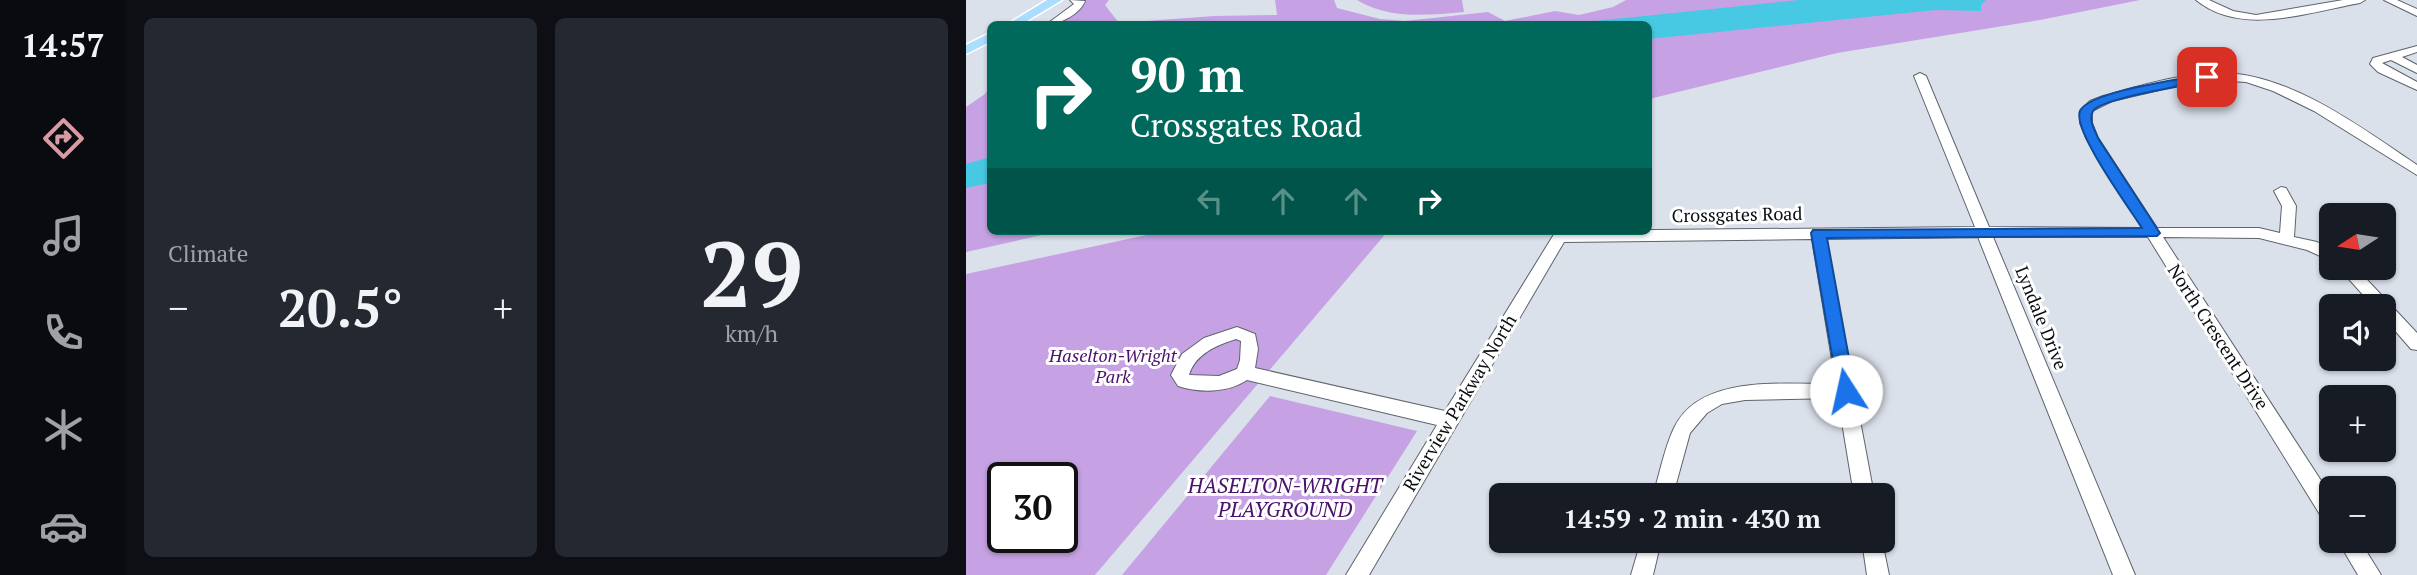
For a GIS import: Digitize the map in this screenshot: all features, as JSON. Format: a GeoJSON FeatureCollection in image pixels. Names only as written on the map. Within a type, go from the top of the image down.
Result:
{"type":"FeatureCollection","features":[{"type":"Feature","properties":{"kind":"main road"},"geometry":{"type":"LineString","coordinates":[[1019,21],[1056,0]]}},
{"type":"Feature","properties":{"kind":"main road"},"geometry":{"type":"LineString","coordinates":[[966,50],[987,39]]}},
{"type":"Feature","properties":{"kind":"street"},"geometry":{"type":"LineString","coordinates":[[1056,21],[1079,5],[1080,1],[1075,0]]}},
{"type":"Feature","properties":{"kind":"street"},"geometry":{"type":"LineString","coordinates":[[2202,0],[2230,14],[2256,18],[2360,0]]}},
{"type":"Feature","properties":{"kind":"street"},"geometry":{"type":"LineString","coordinates":[[2389,0],[2417,13]]}},
{"type":"Feature","properties":{"kind":"street"},"geometry":{"type":"LineString","coordinates":[[2417,48],[2377,60],[2376,64],[2382,70],[2417,86]]}},
{"type":"Feature","properties":{"kind":"street"},"geometry":{"type":"LineString","coordinates":[[2393,56],[2417,70]]}},
{"type":"Feature","properties":{"kind":"street","name":"Lyndale Drive"},"geometry":{"type":"LineString","coordinates":[[1920,76],[2124,575]]}},
{"type":"Feature","properties":{"kind":"street","name":"North Crescent Drive"},"geometry":{"type":"LineString","coordinates":[[2319,495],[2092,138],[2085,121],[2086,111],[2095,102],[2115,96],[2207,77],[2235,77],[2261,82],[2296,97],[2417,172]]}},
{"type":"Feature","properties":{"kind":"street"},"geometry":{"type":"LineString","coordinates":[[2281,191],[2289,206],[2287,238]]}},
{"type":"Feature","properties":{"kind":"street"},"geometry":{"type":"LineString","coordinates":[[1818,233],[1862,483]]}},
{"type":"Feature","properties":{"kind":"street","name":"Crossgates Road"},"geometry":{"type":"LineString","coordinates":[[1652,234],[2259,233],[2287,238],[2319,250]]}},
{"type":"Feature","properties":{"kind":"street","name":"Riverview Parkway North"},"geometry":{"type":"LineString","coordinates":[[1357,575],[1560,235]]}},
{"type":"Feature","properties":{"kind":"street"},"geometry":{"type":"LineString","coordinates":[[2358,280],[2417,344]]}},
{"type":"Feature","properties":{"kind":"street"},"geometry":{"type":"LineString","coordinates":[[1244,372],[1449,420]]}},
{"type":"Feature","properties":{"kind":"street"},"geometry":{"type":"LineString","coordinates":[[1667,483],[1682,430],[1701,408],[1718,398],[1745,393],[1846,391]]}},
{"type":"Feature","properties":{"kind":"street"},"geometry":{"type":"LineString","coordinates":[[1642,575],[1648,553]]}},
{"type":"Feature","properties":{"kind":"street"},"geometry":{"type":"LineString","coordinates":[[1874,553],[1878,575]]}},
{"type":"Feature","properties":{"kind":"street"},"geometry":{"type":"LineString","coordinates":[[2356,553],[2370,575]]}},
{"type":"Feature","properties":{"kind":"green space"},"geometry":{"type":"Polygon","coordinates":[[[1082,0],[1109,0],[1105,5],[1117,21],[1058,21],[1082,0]]]}},
{"type":"Feature","properties":{"kind":"green space"},"geometry":{"type":"Polygon","coordinates":[[[1275,0],[1334,0],[1337,8],[1380,19],[1405,21],[1146,21],[1277,15],[1275,0]]]}},
{"type":"Feature","properties":{"kind":"green space"},"geometry":{"type":"Polygon","coordinates":[[[1357,0],[1462,0],[1464,12],[1409,15],[1383,11],[1357,0]]]}},
{"type":"Feature","properties":{"kind":"green space"},"geometry":{"type":"Polygon","coordinates":[[[1626,0],[2140,0],[2040,20],[1837,53],[1652,98],[1652,21],[1505,21],[1555,11],[1579,15],[1613,7],[1626,0]]]}},
{"type":"Feature","properties":{"kind":"green space"},"geometry":{"type":"Polygon","coordinates":[[[1488,12],[1505,21],[1405,21],[1488,12]]]}},
{"type":"Feature","properties":{"kind":"green space"},"geometry":{"type":"Polygon","coordinates":[[[987,91],[987,235],[1042,235],[966,252],[966,107],[987,91]]]}},
{"type":"Feature","properties":{"kind":"green space","name":"Haselton-Wright Park"},"geometry":{"type":"Polygon","coordinates":[[[1146,235],[1385,235],[1095,575],[966,575],[966,274],[1146,235]]]}},
{"type":"Feature","properties":{"kind":"green space","name":"HASELTON-WRIGHT PLAYGROUND"},"geometry":{"type":"Polygon","coordinates":[[[1270,396],[1417,431],[1326,575],[1122,575],[1270,396]]]}},
{"type":"Feature","properties":{"kind":"water"},"geometry":{"type":"Polygon","coordinates":[[[1799,0],[1986,0],[1981,5],[1981,11],[1936,10],[1652,39],[1652,21],[1595,21],[1799,0]]]}},
{"type":"Feature","properties":{"kind":"water"},"geometry":{"type":"Polygon","coordinates":[[[987,158],[987,184],[966,188],[966,164],[987,158]]]}},
{"type":"Feature","properties":{"kind":"route"},"geometry":{"type":"LineString","coordinates":[[1846,391],[1818,233],[2152,233],[2092,138],[2085,121],[2086,111],[2095,102],[2115,96],[2207,77]]}}]}
